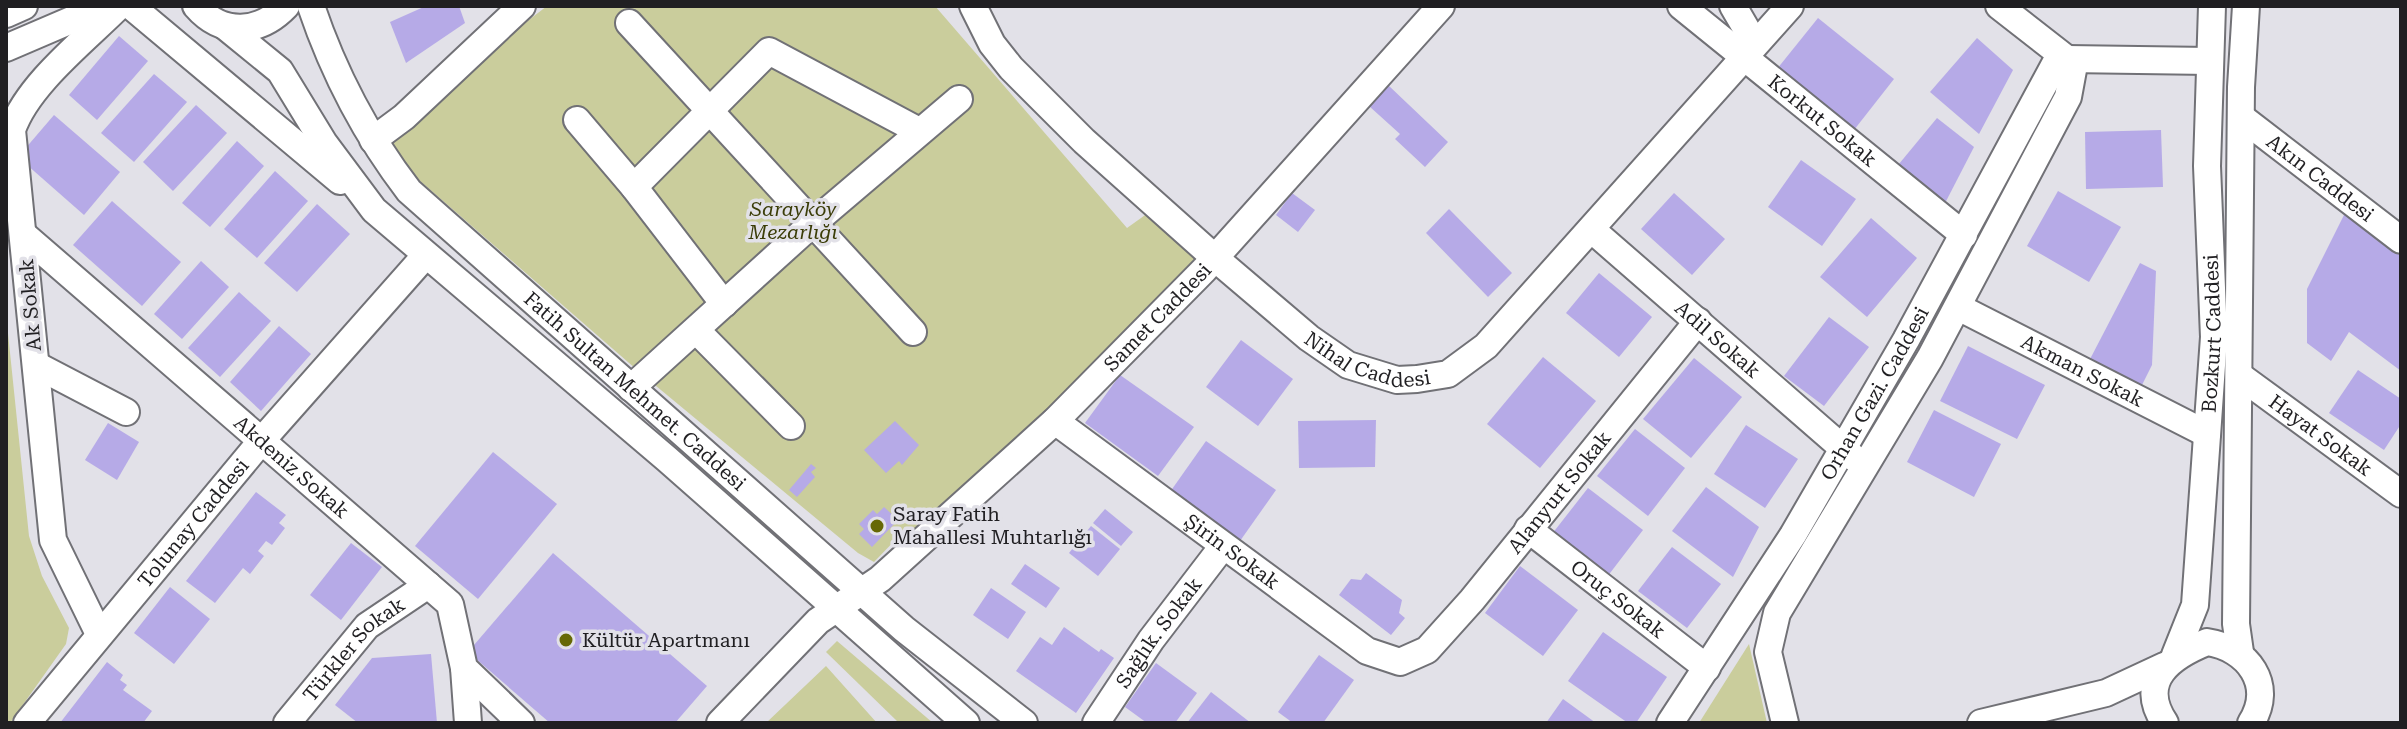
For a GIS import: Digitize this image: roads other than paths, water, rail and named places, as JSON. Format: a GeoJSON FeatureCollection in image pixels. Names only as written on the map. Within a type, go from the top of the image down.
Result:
{"type":"FeatureCollection","features":[{"type":"Feature","properties":{"kind":"street"},"geometry":{"type":"LineString","coordinates":[[6,14],[24,6]]}},
{"type":"Feature","properties":{"kind":"street"},"geometry":{"type":"LineString","coordinates":[[6,48],[104,6]]}},
{"type":"Feature","properties":{"kind":"street","name":"Ak Sokak"},"geometry":{"type":"LineString","coordinates":[[99,634],[53,540],[24,235],[12,144],[15,119],[44,81],[119,6]]}},
{"type":"Feature","properties":{"kind":"street"},"geometry":{"type":"LineString","coordinates":[[131,6],[374,210]]}},
{"type":"Feature","properties":{"kind":"street"},"geometry":{"type":"LineString","coordinates":[[226,27],[259,26],[274,19],[286,6]]}},
{"type":"Feature","properties":{"kind":"street","name":"Fatih Sultan Mehmet. Caddesi"},"geometry":{"type":"LineString","coordinates":[[311,6],[349,99],[409,191],[631,388],[851,596],[966,723]]}},
{"type":"Feature","properties":{"kind":"street"},"geometry":{"type":"LineString","coordinates":[[373,140],[404,117],[522,6]]}},
{"type":"Feature","properties":{"kind":"street"},"geometry":{"type":"LineString","coordinates":[[954,6],[992,44]]}},
{"type":"Feature","properties":{"kind":"street","name":"Nihal Caddesi"},"geometry":{"type":"LineString","coordinates":[[973,6],[992,44],[1084,141],[1215,258],[1309,338],[1348,365],[1397,380],[1448,374],[1464,365],[1591,229],[1790,6]]}},
{"type":"Feature","properties":{"kind":"street","name":"Samet Caddesi"},"geometry":{"type":"LineString","coordinates":[[851,596],[880,579],[1055,421],[1215,258],[1441,6]]}},
{"type":"Feature","properties":{"kind":"street","name":"Korkut Sokak"},"geometry":{"type":"LineString","coordinates":[[1681,6],[1964,235]]}},
{"type":"Feature","properties":{"kind":"street"},"geometry":{"type":"LineString","coordinates":[[1733,6],[1747,30],[1746,56]]}},
{"type":"Feature","properties":{"kind":"street"},"geometry":{"type":"LineString","coordinates":[[1999,6],[2067,59],[2210,61]]}},
{"type":"Feature","properties":{"kind":"street","name":"Bozkurt Caddesi"},"geometry":{"type":"LineString","coordinates":[[2170,660],[2195,605],[2214,337],[2207,166],[2212,6]]}},
{"type":"Feature","properties":{"kind":"street","name":"Bozkurt Caddesi"},"geometry":{"type":"LineString","coordinates":[[2240,652],[2236,624],[2241,117],[2246,6]]}},
{"type":"Feature","properties":{"kind":"street","name":"Fatih Sultan Mehmet. Caddesi"},"geometry":{"type":"LineString","coordinates":[[194,7],[226,27],[280,71],[324,143],[374,210],[425,256],[667,459],[1024,723]]}},
{"type":"Feature","properties":{"kind":"street"},"geometry":{"type":"LineString","coordinates":[[629,23],[913,332]]}},
{"type":"Feature","properties":{"kind":"street"},"geometry":{"type":"LineString","coordinates":[[634,187],[769,51],[919,131]]}},
{"type":"Feature","properties":{"kind":"street","name":"Orhan Gazi. Caddesi"},"geometry":{"type":"LineString","coordinates":[[1670,723],[1776,562],[1964,235],[2055,64],[2067,59],[2073,70],[2068,97],[1958,307],[1777,613],[1770,632],[1768,652],[1785,723]]}},
{"type":"Feature","properties":{"kind":"street"},"geometry":{"type":"LineString","coordinates":[[631,388],[812,224],[959,99]]}},
{"type":"Feature","properties":{"kind":"street","name":"Akın Caddesi"},"geometry":{"type":"LineString","coordinates":[[2241,117],[2401,240]]}},
{"type":"Feature","properties":{"kind":"street"},"geometry":{"type":"LineString","coordinates":[[577,120],[634,187],[724,304]]}},
{"type":"Feature","properties":{"kind":"street","name":"Adil Sokak"},"geometry":{"type":"LineString","coordinates":[[1591,229],[1864,467]]}},
{"type":"Feature","properties":{"kind":"street","name":"Akdeniz Sokak"},"geometry":{"type":"LineString","coordinates":[[24,235],[450,604],[464,668],[468,723]]}},
{"type":"Feature","properties":{"kind":"street","name":"Tolunay Caddesi"},"geometry":{"type":"LineString","coordinates":[[27,723],[263,439],[425,256]]}},
{"type":"Feature","properties":{"kind":"street","name":"Akman Sokak"},"geometry":{"type":"LineString","coordinates":[[1958,307],[2207,434]]}},
{"type":"Feature","properties":{"kind":"street","name":"Alanyurt Sokak"},"geometry":{"type":"LineString","coordinates":[[1416,658],[1472,600],[1698,321]]}},
{"type":"Feature","properties":{"kind":"street"},"geometry":{"type":"LineString","coordinates":[[696,330],[791,426]]}},
{"type":"Feature","properties":{"kind":"street"},"geometry":{"type":"LineString","coordinates":[[36,365],[126,412]]}},
{"type":"Feature","properties":{"kind":"street","name":"Hayat Sokak"},"geometry":{"type":"LineString","coordinates":[[2240,376],[2398,486]]}},
{"type":"Feature","properties":{"kind":"street","name":"Şirin Sokak"},"geometry":{"type":"LineString","coordinates":[[1055,421],[1367,651],[1400,662],[1416,658]]}},
{"type":"Feature","properties":{"kind":"street","name":"Oruç Sokak"},"geometry":{"type":"LineString","coordinates":[[1528,529],[1707,668]]}},
{"type":"Feature","properties":{"kind":"street"},"geometry":{"type":"LineString","coordinates":[[720,723],[911,537]]}},
{"type":"Feature","properties":{"kind":"street","name":"Sağlık. Sokak"},"geometry":{"type":"LineString","coordinates":[[1100,722],[1151,640],[1223,546]]}},
{"type":"Feature","properties":{"kind":"street","name":"Türkler Sokak"},"geometry":{"type":"LineString","coordinates":[[287,723],[367,626],[428,585]]}},
{"type":"Feature","properties":{"kind":"street"},"geometry":{"type":"LineString","coordinates":[[1981,723],[2106,693],[2207,642],[2224,644],[2240,652],[2252,665],[2259,681],[2262,718]]}},
{"type":"Feature","properties":{"kind":"street"},"geometry":{"type":"LineString","coordinates":[[2165,723],[2156,699],[2170,660]]}},
{"type":"Feature","properties":{"kind":"street"},"geometry":{"type":"LineString","coordinates":[[464,668],[521,723]]}},
{"type":"Feature","properties":{"kind":"place","name":"Saray Fatih Mahallesi Muhtarlığı"},"geometry":{"type":"Point","coordinates":[877,526]}},
{"type":"Feature","properties":{"kind":"place","name":"Kültür Apartmanı"},"geometry":{"type":"Point","coordinates":[566,640]}},
{"type":"Feature","properties":{"kind":"park label","name":"Sarayköy Mezarlığı"},"geometry":{"type":"Point","coordinates":[793,220]}}]}
